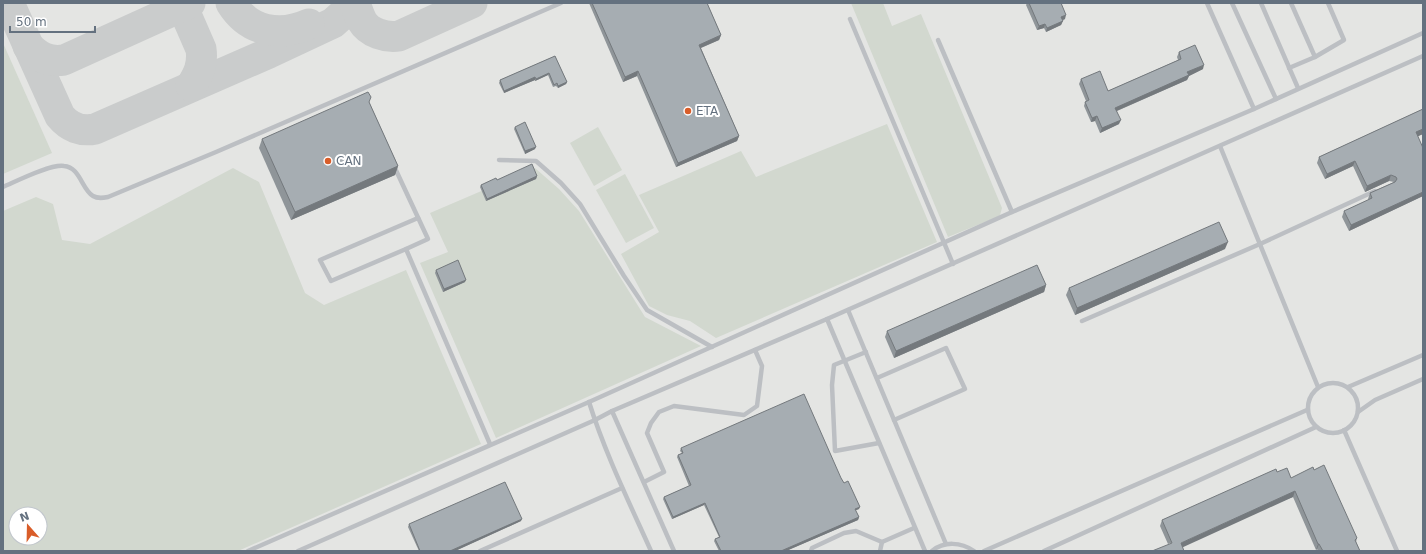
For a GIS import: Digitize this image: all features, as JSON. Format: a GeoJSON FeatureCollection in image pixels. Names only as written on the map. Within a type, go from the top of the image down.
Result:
{"type":"FeatureCollection","features":[{"type":"Feature","properties":{"kind":"lane"},"geometry":{"type":"LineString","coordinates":[[3,187],[44,169],[64,166],[72,169],[79,176],[92,196],[98,198],[108,197],[216,152],[560,3]]}},
{"type":"Feature","properties":{"kind":"lane"},"geometry":{"type":"LineString","coordinates":[[1207,3],[1254,109]]}},
{"type":"Feature","properties":{"kind":"lane"},"geometry":{"type":"LineString","coordinates":[[1232,3],[1276,99]]}},
{"type":"Feature","properties":{"kind":"lane"},"geometry":{"type":"LineString","coordinates":[[1261,3],[1298,88]]}},
{"type":"Feature","properties":{"kind":"lane"},"geometry":{"type":"LineString","coordinates":[[1291,3],[1315,57]]}},
{"type":"Feature","properties":{"kind":"lane"},"geometry":{"type":"LineString","coordinates":[[1289,68],[1315,57],[1344,40],[1328,3]]}},
{"type":"Feature","properties":{"kind":"lane"},"geometry":{"type":"LineString","coordinates":[[850,19],[954,264]]}},
{"type":"Feature","properties":{"kind":"lane"},"geometry":{"type":"LineString","coordinates":[[248,551],[589,402],[1012,212],[1254,109],[1423,33]]}},
{"type":"Feature","properties":{"kind":"lane"},"geometry":{"type":"LineString","coordinates":[[938,40],[1012,212]]}},
{"type":"Feature","properties":{"kind":"lane"},"geometry":{"type":"LineString","coordinates":[[298,551],[595,420],[612,411],[954,264],[1423,56]]}},
{"type":"Feature","properties":{"kind":"lane"},"geometry":{"type":"LineString","coordinates":[[1220,146],[1318,387]]}},
{"type":"Feature","properties":{"kind":"lane"},"geometry":{"type":"LineString","coordinates":[[392,160],[428,239],[331,281],[320,260],[418,218]]}},
{"type":"Feature","properties":{"kind":"lane"},"geometry":{"type":"LineString","coordinates":[[499,160],[536,161],[561,183],[580,204],[624,276],[647,310],[712,347]]}},
{"type":"Feature","properties":{"kind":"lane"},"geometry":{"type":"LineString","coordinates":[[1082,321],[1260,244],[1383,188]]}},
{"type":"Feature","properties":{"kind":"lane"},"geometry":{"type":"LineString","coordinates":[[406,249],[490,444]]}},
{"type":"Feature","properties":{"kind":"lane"},"geometry":{"type":"LineString","coordinates":[[848,310],[946,544]]}},
{"type":"Feature","properties":{"kind":"lane"},"geometry":{"type":"LineString","coordinates":[[827,319],[925,551]]}},
{"type":"Feature","properties":{"kind":"lane"},"geometry":{"type":"LineString","coordinates":[[877,378],[946,348],[965,389],[894,420]]}},
{"type":"Feature","properties":{"kind":"lane"},"geometry":{"type":"LineString","coordinates":[[644,482],[664,472],[647,433],[651,423],[659,412],[674,406],[744,415],[757,406],[762,366],[755,350]]}},
{"type":"Feature","properties":{"kind":"lane"},"geometry":{"type":"LineString","coordinates":[[866,352],[834,365],[832,385],[836,451],[879,443]]}},
{"type":"Feature","properties":{"kind":"lane"},"geometry":{"type":"LineString","coordinates":[[1348,387],[1423,355]]}},
{"type":"Feature","properties":{"kind":"lane"},"geometry":{"type":"LineString","coordinates":[[1358,412],[1375,400],[1423,379]]}},
{"type":"Feature","properties":{"kind":"lane"},"geometry":{"type":"LineString","coordinates":[[1332,382],[1348,387],[1355,395],[1358,403],[1358,412],[1351,425],[1344,430],[1332,433],[1323,431],[1316,427],[1307,410],[1311,394],[1318,387],[1332,382]]}},
{"type":"Feature","properties":{"kind":"lane"},"geometry":{"type":"LineString","coordinates":[[589,402],[622,488],[651,551]]}},
{"type":"Feature","properties":{"kind":"lane"},"geometry":{"type":"LineString","coordinates":[[984,551],[1307,410]]}},
{"type":"Feature","properties":{"kind":"lane"},"geometry":{"type":"LineString","coordinates":[[612,411],[674,551]]}},
{"type":"Feature","properties":{"kind":"lane"},"geometry":{"type":"LineString","coordinates":[[1044,551],[1316,427]]}},
{"type":"Feature","properties":{"kind":"lane"},"geometry":{"type":"LineString","coordinates":[[1344,430],[1397,551]]}},
{"type":"Feature","properties":{"kind":"lane"},"geometry":{"type":"LineString","coordinates":[[480,551],[622,488]]}},
{"type":"Feature","properties":{"kind":"lane"},"geometry":{"type":"LineString","coordinates":[[811,551],[812,548],[844,533],[856,531],[882,542],[914,528]]}},
{"type":"Feature","properties":{"kind":"lane"},"geometry":{"type":"LineString","coordinates":[[880,551],[882,542]]}},
{"type":"Feature","properties":{"kind":"lane"},"geometry":{"type":"LineString","coordinates":[[932,551],[935,548],[946,544],[957,543],[974,551]]}},
{"type":"Feature","properties":{"kind":"shaded area"},"geometry":{"type":"Polygon","coordinates":[[[3,3],[1423,3],[1423,551],[3,551],[3,3]]]}},
{"type":"Feature","properties":{"kind":"shaded area"},"geometry":{"type":"Polygon","coordinates":[[[851,3],[883,3],[892,26],[921,14],[1002,208],[1000,215],[948,237],[851,3]]]}},
{"type":"Feature","properties":{"kind":"shaded area"},"geometry":{"type":"Polygon","coordinates":[[[3,43],[52,153],[3,174],[3,43]]]}},
{"type":"Feature","properties":{"kind":"shaded area"},"geometry":{"type":"Polygon","coordinates":[[[887,124],[937,242],[716,338],[690,321],[667,315],[649,306],[621,254],[659,232],[639,195],[741,151],[756,177],[887,124]]]}},
{"type":"Feature","properties":{"kind":"shaded area"},"geometry":{"type":"Polygon","coordinates":[[[598,127],[622,170],[594,186],[570,143],[598,127]]]}},
{"type":"Feature","properties":{"kind":"shaded area"},"geometry":{"type":"Polygon","coordinates":[[[233,168],[259,182],[305,293],[324,305],[406,270],[481,444],[238,551],[3,551],[3,211],[36,197],[53,204],[62,240],[90,244],[233,168]]]}},
{"type":"Feature","properties":{"kind":"shaded area"},"geometry":{"type":"Polygon","coordinates":[[[535,168],[559,189],[579,211],[645,317],[701,346],[496,438],[420,263],[448,252],[430,213],[535,168]]]}},
{"type":"Feature","properties":{"kind":"shaded area"},"geometry":{"type":"Polygon","coordinates":[[[625,174],[654,228],[626,243],[596,190],[625,174]]]}},
{"type":"Feature","properties":{"kind":"building","name":"ETA"},"geometry":{"type":"Polygon","coordinates":[[[592,3],[707,3],[721,35],[699,45],[739,136],[678,163],[638,71],[625,77],[592,3]]]}},
{"type":"Feature","properties":{"kind":"building"},"geometry":{"type":"Polygon","coordinates":[[[1029,3],[1061,3],[1066,15],[1061,17],[1063,21],[1047,28],[1045,24],[1039,26],[1029,3]]]}},
{"type":"Feature","properties":{"kind":"building"},"geometry":{"type":"Polygon","coordinates":[[[1195,45],[1204,65],[1187,72],[1189,75],[1115,108],[1121,120],[1102,128],[1097,116],[1092,118],[1085,102],[1089,100],[1081,79],[1100,71],[1108,91],[1181,59],[1179,52],[1195,45]]]}},
{"type":"Feature","properties":{"kind":"building"},"geometry":{"type":"Polygon","coordinates":[[[555,56],[567,82],[558,86],[557,83],[554,85],[549,73],[536,79],[535,77],[504,91],[500,80],[555,56]]]}},
{"type":"Feature","properties":{"kind":"building","name":"CAN"},"geometry":{"type":"Polygon","coordinates":[[[368,92],[371,97],[369,102],[398,166],[295,212],[262,139],[368,92]]]}},
{"type":"Feature","properties":{"kind":"building"},"geometry":{"type":"Polygon","coordinates":[[[1423,109],[1423,129],[1416,132],[1423,148],[1423,192],[1351,225],[1344,211],[1372,198],[1370,193],[1395,182],[1397,179],[1391,175],[1367,186],[1355,161],[1327,174],[1319,157],[1423,109]]]}},
{"type":"Feature","properties":{"kind":"building"},"geometry":{"type":"Polygon","coordinates":[[[525,122],[536,147],[525,151],[515,127],[525,122]]]}},
{"type":"Feature","properties":{"kind":"building"},"geometry":{"type":"Polygon","coordinates":[[[532,164],[537,176],[487,199],[481,185],[496,178],[497,180],[532,164]]]}},
{"type":"Feature","properties":{"kind":"building"},"geometry":{"type":"Polygon","coordinates":[[[1219,222],[1228,242],[1077,308],[1069,288],[1219,222]]]}},
{"type":"Feature","properties":{"kind":"building"},"geometry":{"type":"Polygon","coordinates":[[[458,260],[466,280],[444,289],[436,270],[458,260]]]}},
{"type":"Feature","properties":{"kind":"building"},"geometry":{"type":"Polygon","coordinates":[[[1037,265],[1046,285],[896,351],[887,331],[1037,265]]]}},
{"type":"Feature","properties":{"kind":"building"},"geometry":{"type":"Polygon","coordinates":[[[804,394],[841,478],[844,483],[848,481],[860,507],[855,509],[859,517],[781,551],[721,551],[715,539],[720,537],[705,503],[673,517],[664,497],[691,485],[678,455],[683,453],[681,448],[804,394]]]}},
{"type":"Feature","properties":{"kind":"building"},"geometry":{"type":"Polygon","coordinates":[[[1324,465],[1357,538],[1355,540],[1360,551],[1323,551],[1318,544],[1295,491],[1181,543],[1184,551],[1152,551],[1172,543],[1162,520],[1276,469],[1277,472],[1287,468],[1291,478],[1313,467],[1314,470],[1324,465]]]}},
{"type":"Feature","properties":{"kind":"building"},"geometry":{"type":"Polygon","coordinates":[[[505,482],[522,519],[450,551],[420,551],[409,524],[505,482]]]}},
{"type":"Feature","properties":{"kind":"taxiway"},"geometry":{"type":"LineString","coordinates":[[9,3],[60,116],[71,126],[85,130],[95,129],[269,53],[333,23],[343,14],[347,7],[347,3]]}},
{"type":"Feature","properties":{"kind":"taxiway"},"geometry":{"type":"LineString","coordinates":[[181,3],[201,49],[200,69],[191,86]]}},
{"type":"Feature","properties":{"kind":"taxiway"},"geometry":{"type":"LineString","coordinates":[[28,46],[44,58],[64,60],[190,3]]}},
{"type":"Feature","properties":{"kind":"taxiway"},"geometry":{"type":"LineString","coordinates":[[231,3],[238,13],[247,20],[256,26],[266,29],[276,31],[287,30],[309,24]]}},
{"type":"Feature","properties":{"kind":"taxiway"},"geometry":{"type":"LineString","coordinates":[[355,3],[362,21],[369,29],[378,34],[389,36],[399,36],[472,3]]}},
{"type":"Feature","properties":{"kind":"place","name":"ETA"},"geometry":{"type":"Point","coordinates":[688,111]}},
{"type":"Feature","properties":{"kind":"place","name":"CAN"},"geometry":{"type":"Point","coordinates":[328,161]}}]}
